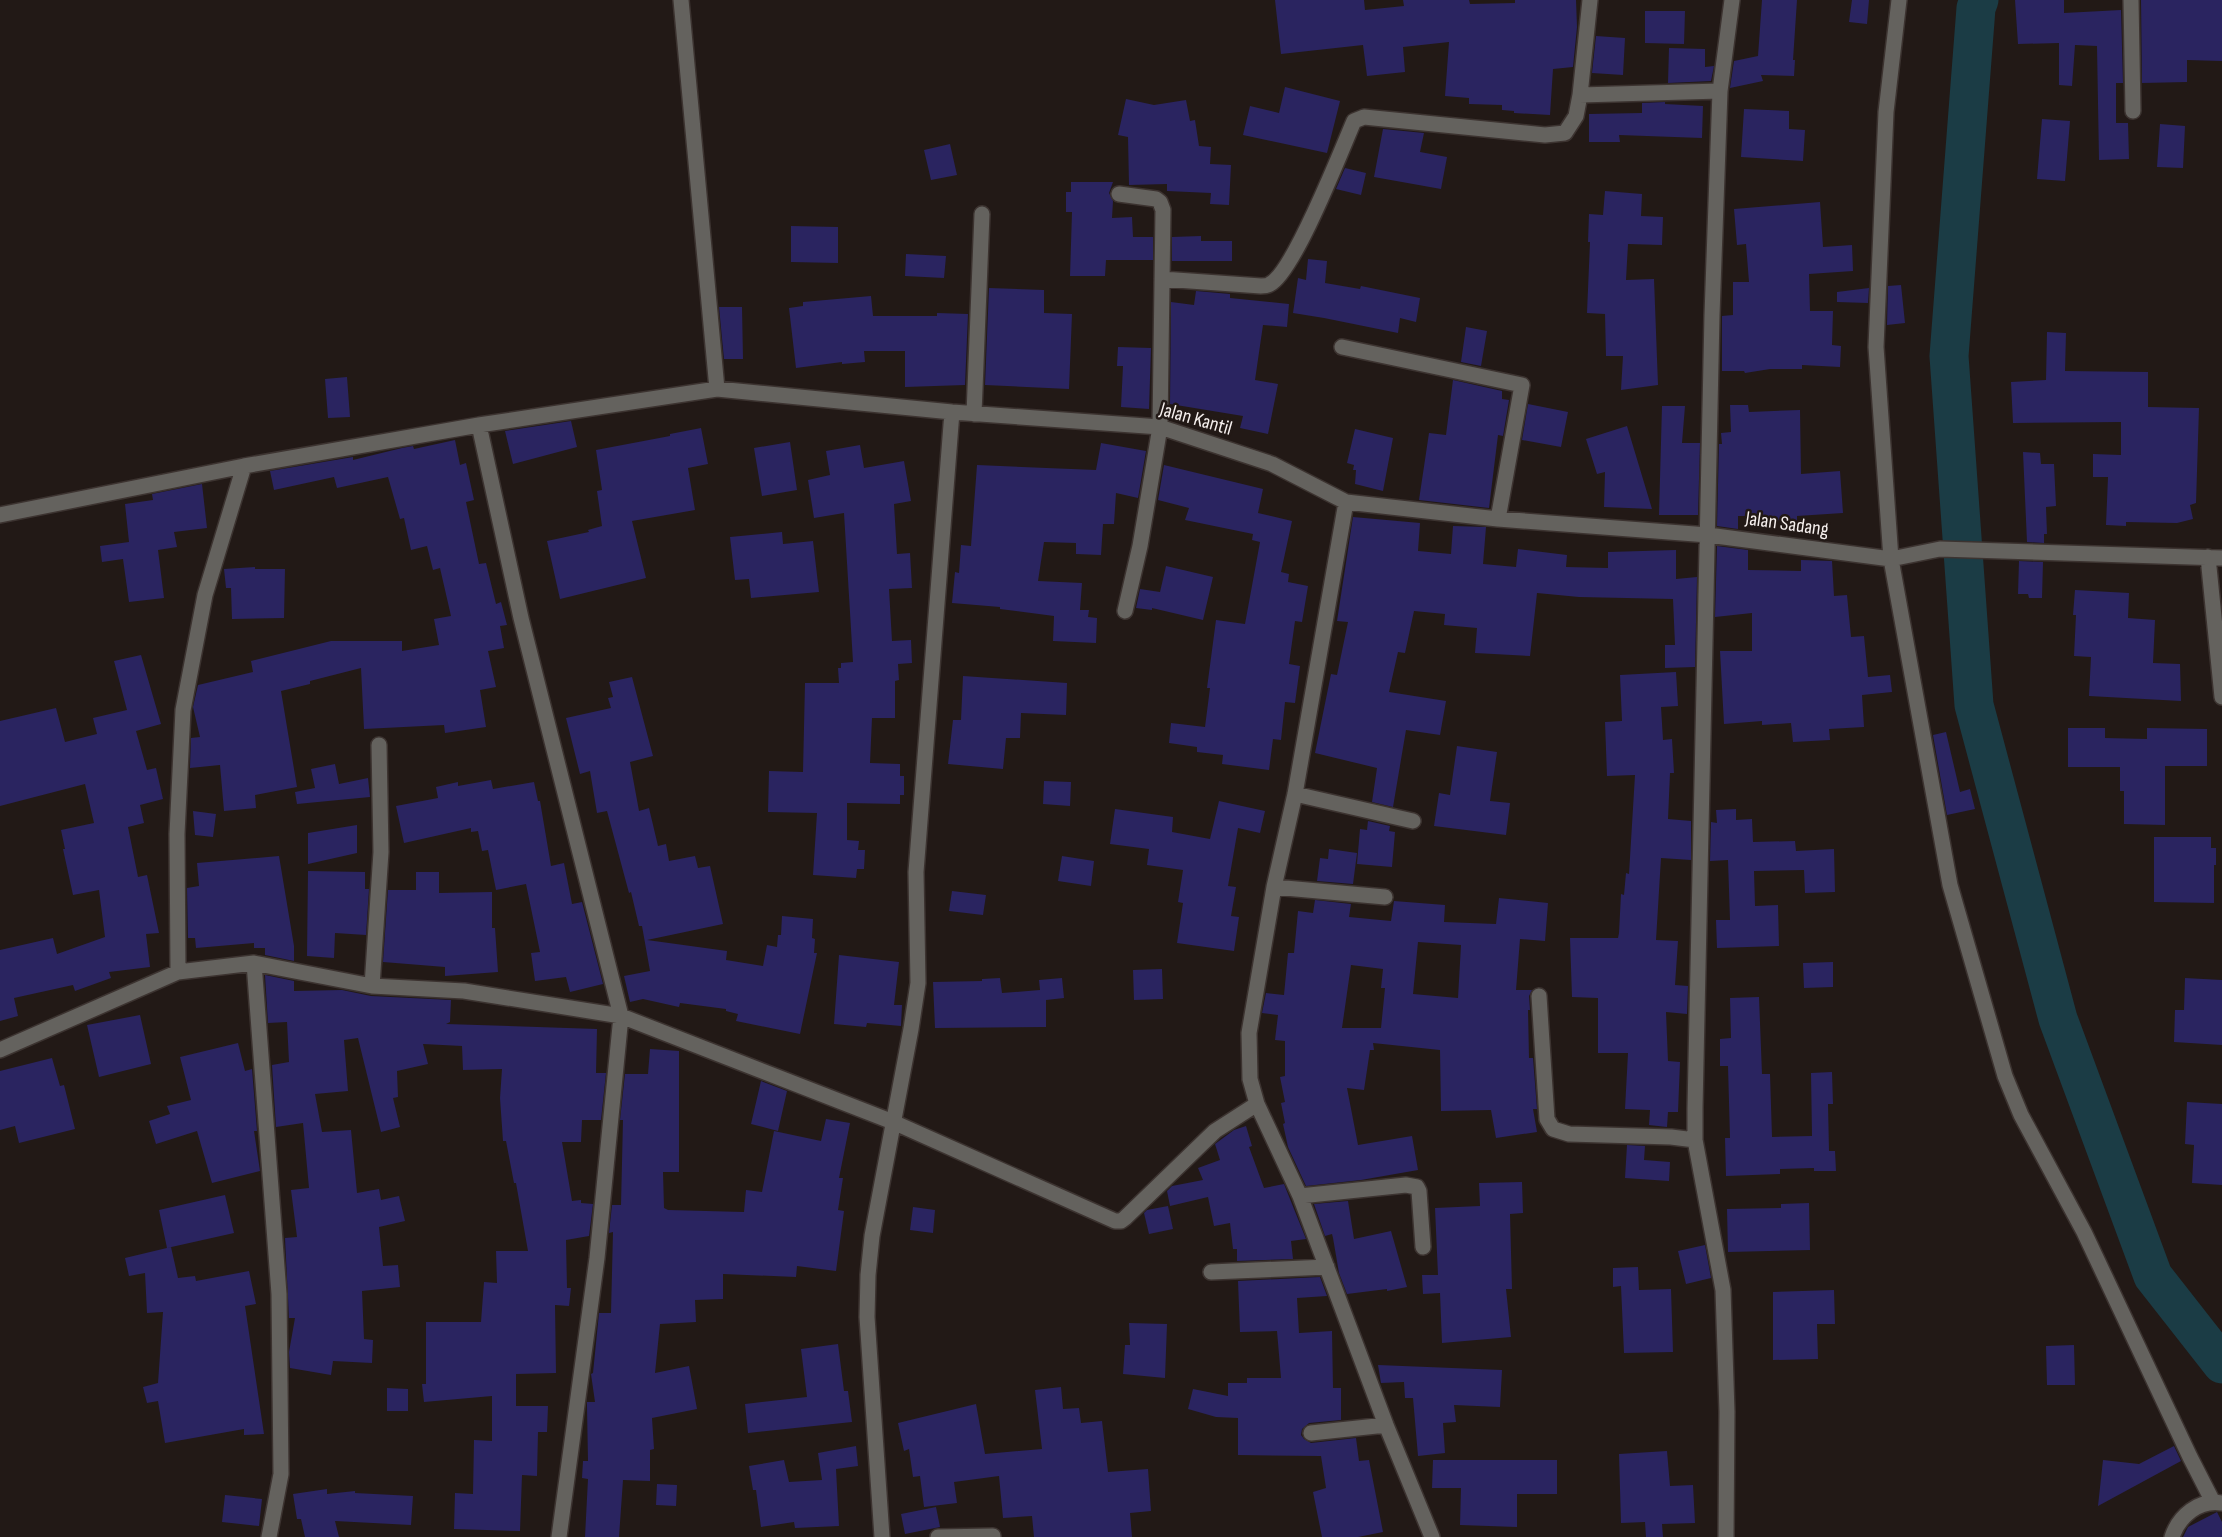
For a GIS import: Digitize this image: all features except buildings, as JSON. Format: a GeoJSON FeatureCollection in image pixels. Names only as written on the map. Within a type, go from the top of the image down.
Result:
{"type":"FeatureCollection","features":[{"type":"Feature","properties":{"kind":"street"},"geometry":{"type":"LineString","coordinates":[[681,0],[717,389]]}},
{"type":"Feature","properties":{"kind":"street"},"geometry":{"type":"LineString","coordinates":[[1162,279],[1261,286],[1271,284],[1288,266],[1332,176],[1354,121],[1364,117],[1545,135],[1565,134],[1576,116],[1580,95],[1590,0]]}},
{"type":"Feature","properties":{"kind":"street"},"geometry":{"type":"LineString","coordinates":[[1726,1537],[1727,1412],[1723,1290],[1695,1140],[1713,303],[1720,91],[1732,0]]}},
{"type":"Feature","properties":{"kind":"street"},"geometry":{"type":"LineString","coordinates":[[1899,0],[1886,112],[1876,347],[1891,559],[1950,885],[2005,1076],[2021,1115],[2084,1232],[2190,1457],[2217,1503],[2186,1513],[2175,1527],[2172,1537]]}},
{"type":"Feature","properties":{"kind":"street"},"geometry":{"type":"LineString","coordinates":[[2131,0],[2133,111]]}},
{"type":"Feature","properties":{"kind":"street"},"geometry":{"type":"LineString","coordinates":[[1580,95],[1720,91]]}},
{"type":"Feature","properties":{"kind":"street"},"geometry":{"type":"LineString","coordinates":[[1119,194],[1156,199],[1163,210],[1160,427],[1140,546],[1125,611]]}},
{"type":"Feature","properties":{"kind":"street"},"geometry":{"type":"LineString","coordinates":[[974,414],[982,214]]}},
{"type":"Feature","properties":{"kind":"street"},"geometry":{"type":"LineString","coordinates":[[1342,347],[1522,385],[1498,519]]}},
{"type":"Feature","properties":{"kind":"street","name":"Jalan Kantil"},"geometry":{"type":"LineString","coordinates":[[0,515],[244,466],[717,389],[974,414],[1160,427],[1272,464],[1346,502]]}},
{"type":"Feature","properties":{"kind":"street"},"geometry":{"type":"LineString","coordinates":[[882,1537],[867,1317],[868,1275],[872,1236],[918,983],[916,872],[952,412]]}},
{"type":"Feature","properties":{"kind":"street"},"geometry":{"type":"LineString","coordinates":[[479,426],[521,618],[621,1016],[597,1258],[560,1537]]}},
{"type":"Feature","properties":{"kind":"street"},"geometry":{"type":"LineString","coordinates":[[178,972],[177,834],[183,710],[205,595],[244,466]]}},
{"type":"Feature","properties":{"kind":"street"},"geometry":{"type":"LineString","coordinates":[[1346,502],[1295,794],[1274,887],[1249,1033],[1250,1079],[1257,1104],[1300,1196],[1386,1425],[1432,1537]]}},
{"type":"Feature","properties":{"kind":"street","name":"Jalan Sadang"},"geometry":{"type":"LineString","coordinates":[[1346,502],[1498,519],[1708,535],[1891,559],[1940,549],[2215,557]]}},
{"type":"Feature","properties":{"kind":"street"},"geometry":{"type":"LineString","coordinates":[[2215,557],[2222,697]]}},
{"type":"Feature","properties":{"kind":"street"},"geometry":{"type":"LineString","coordinates":[[372,986],[381,852],[379,745]]}},
{"type":"Feature","properties":{"kind":"street"},"geometry":{"type":"LineString","coordinates":[[1295,794],[1413,821]]}},
{"type":"Feature","properties":{"kind":"street"},"geometry":{"type":"LineString","coordinates":[[1274,887],[1385,897]]}},
{"type":"Feature","properties":{"kind":"street"},"geometry":{"type":"LineString","coordinates":[[0,1050],[178,972],[254,963],[372,986],[464,991],[621,1016],[893,1122],[1115,1221],[1121,1221],[1215,1131],[1257,1104]]}},
{"type":"Feature","properties":{"kind":"street"},"geometry":{"type":"LineString","coordinates":[[254,963],[279,1294],[281,1474],[269,1537]]}},
{"type":"Feature","properties":{"kind":"street"},"geometry":{"type":"LineString","coordinates":[[1539,996],[1547,1119],[1552,1129],[1569,1134],[1671,1137],[1695,1140]]}},
{"type":"Feature","properties":{"kind":"street"},"geometry":{"type":"LineString","coordinates":[[1300,1196],[1406,1185],[1417,1187],[1423,1247]]}},
{"type":"Feature","properties":{"kind":"street"},"geometry":{"type":"LineString","coordinates":[[1211,1272],[1327,1267]]}},
{"type":"Feature","properties":{"kind":"street"},"geometry":{"type":"LineString","coordinates":[[1311,1433],[1386,1425]]}},
{"type":"Feature","properties":{"kind":"street"},"geometry":{"type":"LineString","coordinates":[[938,1537],[993,1536]]}},
{"type":"Feature","properties":{"kind":"waterway"},"geometry":{"type":"LineString","coordinates":[[1979,0],[1976,8],[1949,356],[1974,705],[2058,1019],[2153,1276],[2222,1364]]}}]}
